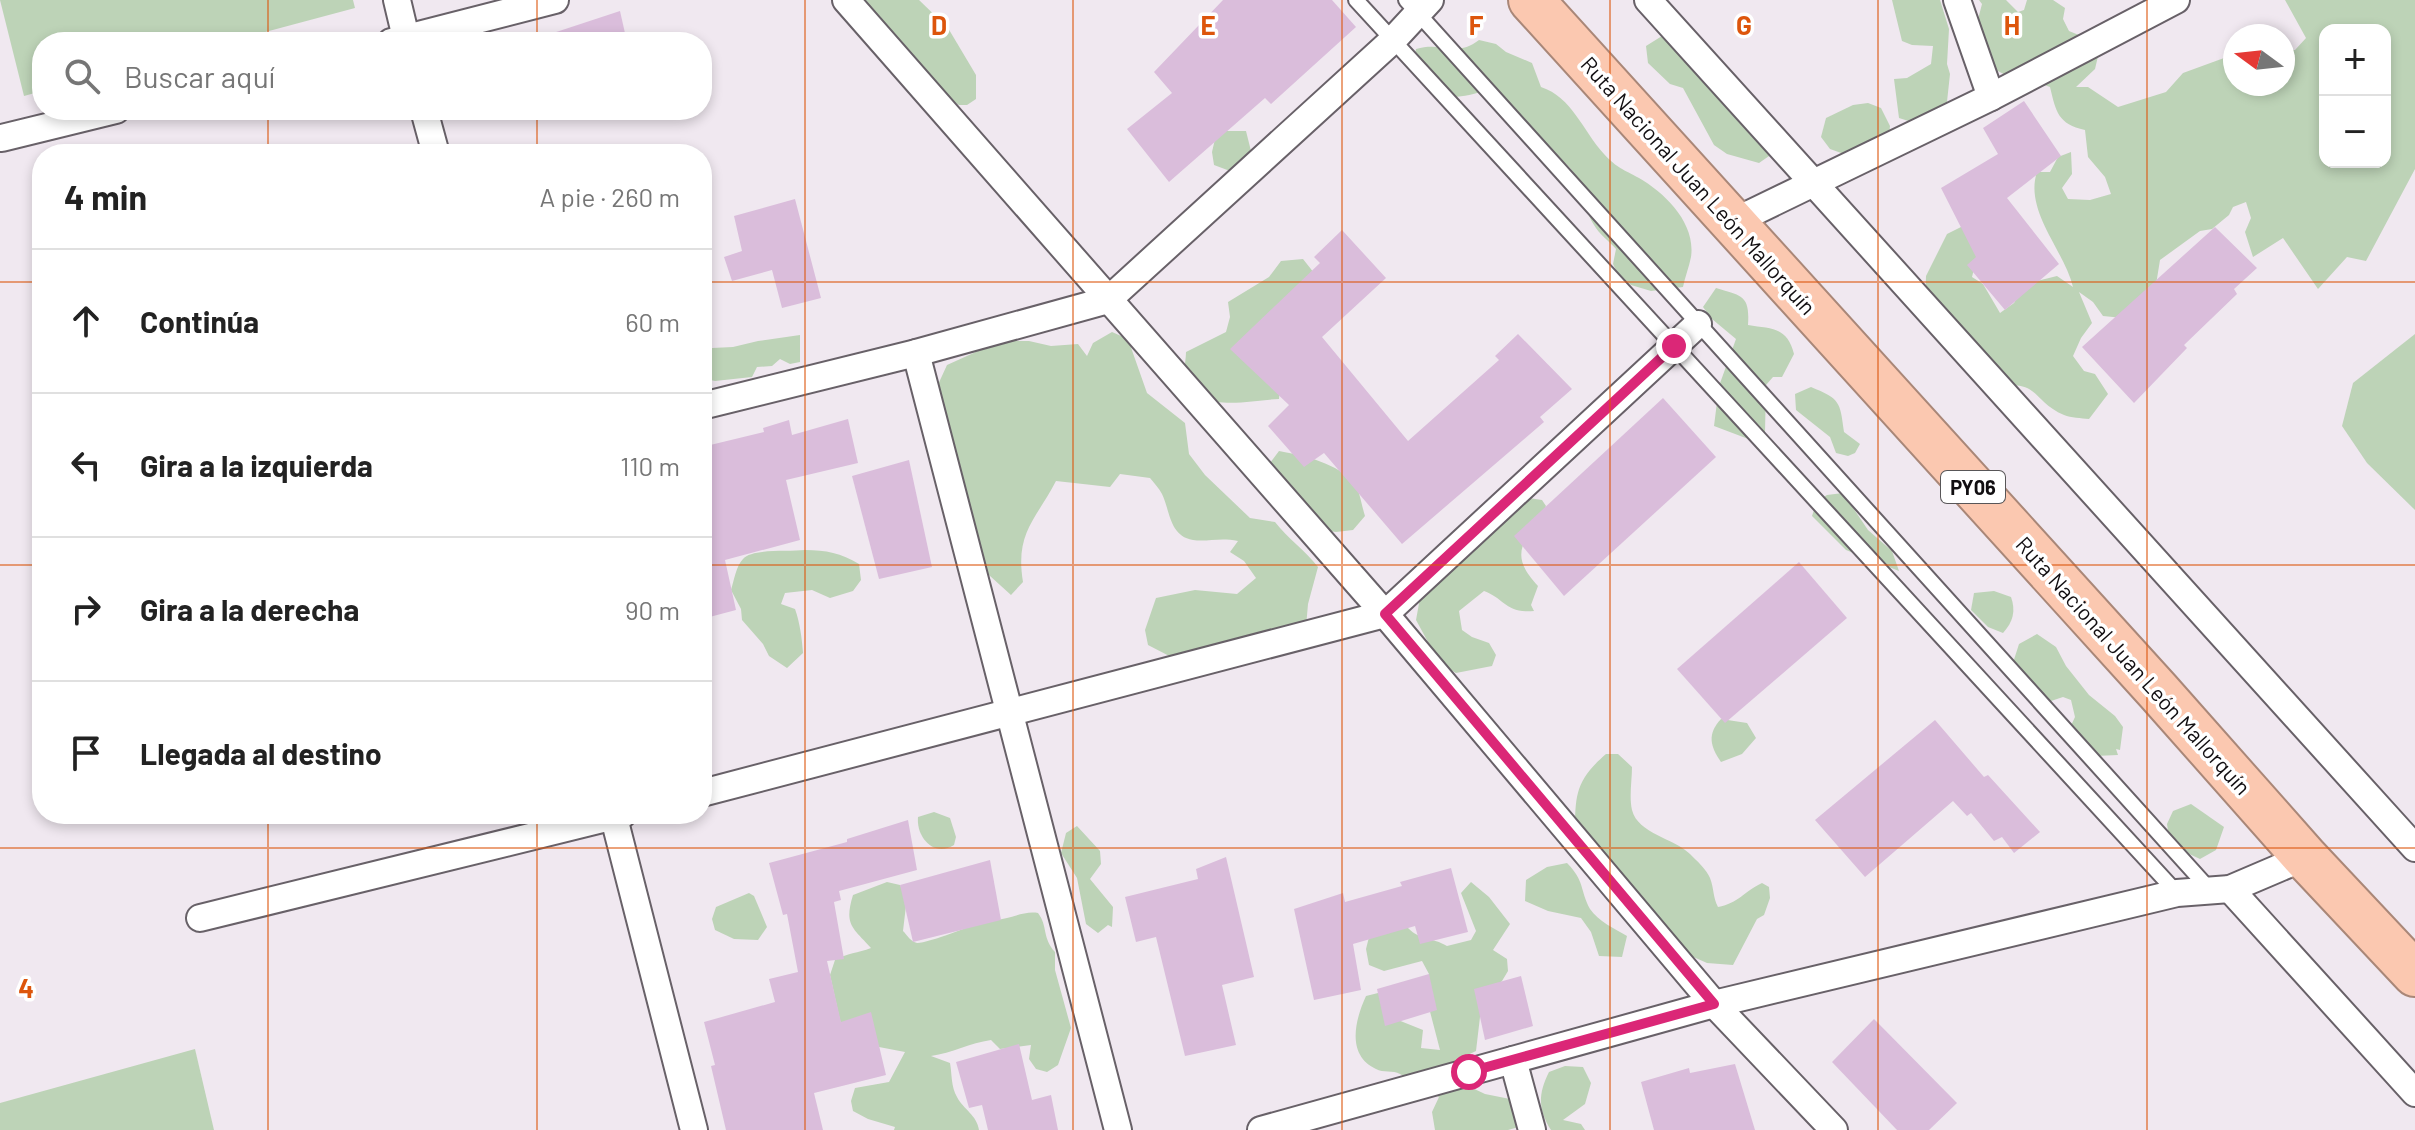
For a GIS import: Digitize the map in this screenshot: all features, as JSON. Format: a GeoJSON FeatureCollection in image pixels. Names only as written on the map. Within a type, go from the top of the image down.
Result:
{"type":"FeatureCollection","features":[{"type":"Feature","properties":{"kind":"highway","name":"Ruta Nacional Juan León Mallorquín"},"geometry":{"type":"LineString","coordinates":[[1531,0],[2305,857],[2415,974]]}},
{"type":"Feature","properties":{"kind":"street"},"geometry":{"type":"LineString","coordinates":[[397,0],[400,32]]}},
{"type":"Feature","properties":{"kind":"street"},"geometry":{"type":"LineString","coordinates":[[435,32],[555,0]]}},
{"type":"Feature","properties":{"kind":"street"},"geometry":{"type":"LineString","coordinates":[[846,0],[1385,614],[1714,1004],[1834,1130]]}},
{"type":"Feature","properties":{"kind":"street"},"geometry":{"type":"LineString","coordinates":[[1648,0],[2415,848]]}},
{"type":"Feature","properties":{"kind":"street"},"geometry":{"type":"LineString","coordinates":[[1957,0],[1991,97]]}},
{"type":"Feature","properties":{"kind":"street"},"geometry":{"type":"LineString","coordinates":[[1733,222],[1991,97],[2176,0]]}},
{"type":"Feature","properties":{"kind":"street"},"geometry":{"type":"LineString","coordinates":[[712,404],[916,353],[1108,300],[1393,40],[1418,4]]}},
{"type":"Feature","properties":{"kind":"street"},"geometry":{"type":"LineString","coordinates":[[2,138],[75,120]]}},
{"type":"Feature","properties":{"kind":"street"},"geometry":{"type":"LineString","coordinates":[[427,120],[433,144]]}},
{"type":"Feature","properties":{"kind":"street"},"geometry":{"type":"LineString","coordinates":[[712,790],[1385,614],[1698,324]]}},
{"type":"Feature","properties":{"kind":"street"},"geometry":{"type":"LineString","coordinates":[[916,353],[1118,1130]]}},
{"type":"Feature","properties":{"kind":"street"},"geometry":{"type":"LineString","coordinates":[[200,918],[580,824]]}},
{"type":"Feature","properties":{"kind":"street"},"geometry":{"type":"LineString","coordinates":[[618,824],[694,1130]]}},
{"type":"Feature","properties":{"kind":"street"},"geometry":{"type":"LineString","coordinates":[[1261,1130],[1714,1004],[2177,893],[2221,890],[2305,857]]}},
{"type":"Feature","properties":{"kind":"street"},"geometry":{"type":"LineString","coordinates":[[2221,890],[2415,1093]]}},
{"type":"Feature","properties":{"kind":"street"},"geometry":{"type":"LineString","coordinates":[[1513,1060],[1532,1130]]}},
{"type":"Feature","properties":{"kind":"lane"},"geometry":{"type":"LineString","coordinates":[[1356,0],[2177,893]]}},
{"type":"Feature","properties":{"kind":"lane"},"geometry":{"type":"LineString","coordinates":[[1418,4],[1698,324],[2221,890]]}},
{"type":"Feature","properties":{"kind":"green space"},"geometry":{"type":"Polygon","coordinates":[[[0,0],[353,0],[355,8],[265,32],[32,32],[32,94],[24,96],[0,0]]]}},
{"type":"Feature","properties":{"kind":"green space"},"geometry":{"type":"Polygon","coordinates":[[[836,0],[919,0],[948,28],[976,75],[976,99],[967,105],[959,105],[929,85],[836,0]]]}},
{"type":"Feature","properties":{"kind":"green space"},"geometry":{"type":"Polygon","coordinates":[[[1892,0],[1940,0],[1949,29],[1947,64],[1950,74],[1946,111],[1918,124],[1899,118],[1894,79],[1907,78],[1931,64],[1933,46],[1902,41],[1892,0]]]}},
{"type":"Feature","properties":{"kind":"green space"},"geometry":{"type":"Polygon","coordinates":[[[1979,0],[2006,0],[2018,12],[2024,10],[2027,0],[2053,0],[2065,8],[2063,19],[2069,31],[2086,38],[2099,52],[2095,69],[2076,87],[2088,87],[2118,107],[2166,92],[2183,73],[2223,58],[2223,96],[2295,96],[2295,50],[2306,38],[2285,0],[2415,0],[2415,169],[2366,261],[2347,257],[2318,289],[2283,238],[2253,257],[2245,232],[2251,218],[2246,202],[2233,207],[2229,215],[2212,229],[2200,231],[2160,260],[2154,297],[2123,318],[2103,316],[2093,302],[2079,292],[2092,323],[2073,356],[2084,371],[2095,374],[2108,394],[2089,419],[2064,415],[2029,389],[2011,385],[1998,387],[1925,307],[1926,276],[1947,234],[1977,219],[1976,261],[1972,277],[1983,284],[2000,313],[2014,303],[2025,284],[2057,276],[2073,287],[2040,216],[2034,187],[2037,172],[2050,172],[2058,157],[2071,152],[2072,174],[2062,188],[2068,199],[2090,200],[2111,194],[2105,177],[2088,157],[2085,130],[2069,124],[2060,116],[2050,87],[2036,82],[2019,82],[1992,68],[1970,50],[1982,4],[1979,0]]]}},
{"type":"Feature","properties":{"kind":"green space"},"geometry":{"type":"Polygon","coordinates":[[[1670,31],[1772,154],[1759,163],[1727,154],[1714,145],[1683,88],[1670,84],[1648,63],[1646,46],[1670,31]]]}},
{"type":"Feature","properties":{"kind":"green space"},"geometry":{"type":"Polygon","coordinates":[[[1479,40],[1496,44],[1506,52],[1532,63],[1541,87],[1561,98],[1609,159],[1649,184],[1677,210],[1689,232],[1691,244],[1683,287],[1651,291],[1631,285],[1618,274],[1613,264],[1616,249],[1594,225],[1577,180],[1567,164],[1487,90],[1464,96],[1444,96],[1427,87],[1412,68],[1416,49],[1463,48],[1479,40]]]}},
{"type":"Feature","properties":{"kind":"green space"},"geometry":{"type":"Polygon","coordinates":[[[1868,103],[1881,108],[1890,126],[1889,135],[1844,154],[1830,149],[1821,137],[1826,118],[1853,105],[1868,103]]]}},
{"type":"Feature","properties":{"kind":"green space"},"geometry":{"type":"Polygon","coordinates":[[[1226,131],[1246,131],[1251,151],[1230,171],[1214,165],[1212,152],[1215,139],[1226,131]]]}},
{"type":"Feature","properties":{"kind":"green space"},"geometry":{"type":"Polygon","coordinates":[[[1303,259],[1318,278],[1281,369],[1279,399],[1226,403],[1202,397],[1192,390],[1186,378],[1186,352],[1226,332],[1230,317],[1228,302],[1269,277],[1281,261],[1303,259]]]}},
{"type":"Feature","properties":{"kind":"green space"},"geometry":{"type":"Polygon","coordinates":[[[1716,288],[1742,298],[1748,308],[1748,325],[1777,330],[1787,338],[1794,354],[1782,377],[1773,377],[1766,385],[1765,432],[1751,440],[1714,426],[1719,386],[1736,339],[1703,307],[1716,288]]]}},
{"type":"Feature","properties":{"kind":"green space"},"geometry":{"type":"Polygon","coordinates":[[[1112,332],[1128,339],[1147,393],[1185,423],[1189,454],[1205,475],[1250,518],[1275,522],[1318,567],[1308,604],[1306,627],[1177,660],[1148,645],[1145,630],[1156,598],[1195,590],[1237,594],[1256,578],[1244,561],[1230,552],[1238,541],[1193,540],[1179,533],[1162,494],[1150,478],[1120,474],[1110,487],[1056,481],[1024,539],[1023,582],[1011,595],[968,556],[957,510],[965,484],[936,389],[947,365],[1000,341],[1029,341],[1051,346],[1078,344],[1087,356],[1093,343],[1112,332]]]}},
{"type":"Feature","properties":{"kind":"green space"},"geometry":{"type":"Polygon","coordinates":[[[2415,334],[2415,510],[2367,463],[2342,426],[2353,383],[2415,334]]]}},
{"type":"Feature","properties":{"kind":"green space"},"geometry":{"type":"Polygon","coordinates":[[[800,335],[800,362],[790,364],[780,359],[772,366],[757,367],[752,377],[712,380],[712,348],[800,335]]]}},
{"type":"Feature","properties":{"kind":"green space"},"geometry":{"type":"Polygon","coordinates":[[[1811,387],[1837,402],[1844,432],[1860,444],[1855,453],[1848,456],[1836,453],[1830,437],[1796,410],[1795,394],[1811,387]]]}},
{"type":"Feature","properties":{"kind":"green space"},"geometry":{"type":"Polygon","coordinates":[[[1279,451],[1321,462],[1348,477],[1357,488],[1365,516],[1353,530],[1336,532],[1308,528],[1264,471],[1279,451]]]}},
{"type":"Feature","properties":{"kind":"green space"},"geometry":{"type":"Polygon","coordinates":[[[1843,493],[1868,530],[1892,551],[1899,571],[1846,550],[1812,516],[1817,501],[1827,495],[1843,493]]]}},
{"type":"Feature","properties":{"kind":"green space"},"geometry":{"type":"Polygon","coordinates":[[[1522,497],[1542,500],[1546,506],[1527,537],[1521,554],[1528,574],[1538,586],[1531,605],[1534,611],[1511,608],[1484,591],[1459,611],[1462,630],[1489,643],[1496,655],[1492,666],[1456,673],[1440,664],[1416,620],[1420,598],[1483,543],[1522,497]]]}},
{"type":"Feature","properties":{"kind":"green space"},"geometry":{"type":"Polygon","coordinates":[[[805,550],[833,553],[852,560],[859,564],[861,580],[853,591],[830,598],[812,590],[785,593],[781,604],[795,609],[803,653],[787,668],[769,656],[763,644],[742,620],[741,609],[731,590],[739,566],[748,556],[762,552],[805,550]]]}},
{"type":"Feature","properties":{"kind":"green space"},"geometry":{"type":"Polygon","coordinates":[[[1994,591],[2011,597],[2013,602],[2013,616],[2003,633],[1988,627],[1971,610],[1974,593],[1994,591]]]}},
{"type":"Feature","properties":{"kind":"green space"},"geometry":{"type":"Polygon","coordinates":[[[2037,634],[2056,647],[2066,666],[2089,695],[2115,716],[2123,727],[2120,750],[2116,749],[2118,755],[2095,756],[2068,732],[2075,717],[2071,700],[2063,697],[2042,704],[2011,669],[2019,644],[2037,634]]]}},
{"type":"Feature","properties":{"kind":"green space"},"geometry":{"type":"Polygon","coordinates":[[[1721,719],[1747,723],[1756,738],[1742,754],[1721,762],[1714,751],[1712,735],[1721,719]]]}},
{"type":"Feature","properties":{"kind":"green space"},"geometry":{"type":"Polygon","coordinates":[[[1606,754],[1618,754],[1632,767],[1632,810],[1641,825],[1683,848],[1701,865],[1710,878],[1718,907],[1731,903],[1762,883],[1769,887],[1770,898],[1764,915],[1757,919],[1733,965],[1707,963],[1680,951],[1575,833],[1579,789],[1588,772],[1606,754]]]}},
{"type":"Feature","properties":{"kind":"green space"},"geometry":{"type":"Polygon","coordinates":[[[2191,804],[2224,827],[2216,850],[2200,859],[2170,845],[2167,824],[2173,811],[2191,804]]]}},
{"type":"Feature","properties":{"kind":"green space"},"geometry":{"type":"Polygon","coordinates":[[[934,812],[950,818],[956,837],[954,845],[940,849],[923,838],[918,817],[934,812]]]}},
{"type":"Feature","properties":{"kind":"green space"},"geometry":{"type":"Polygon","coordinates":[[[1077,826],[1100,851],[1101,864],[1090,879],[1113,907],[1112,927],[1108,925],[1098,933],[1086,924],[1077,878],[1061,853],[1066,833],[1077,826]]]}},
{"type":"Feature","properties":{"kind":"green space"},"geometry":{"type":"Polygon","coordinates":[[[1567,863],[1577,875],[1593,913],[1627,936],[1622,957],[1599,956],[1591,932],[1581,918],[1548,911],[1525,901],[1526,880],[1547,867],[1567,863]]]}},
{"type":"Feature","properties":{"kind":"green space"},"geometry":{"type":"Polygon","coordinates":[[[887,882],[900,885],[907,897],[903,931],[915,942],[922,943],[985,919],[999,920],[1038,913],[1048,942],[1055,952],[1055,970],[1071,1028],[1058,1065],[1047,1072],[1036,1069],[1029,1059],[1031,1045],[1000,1049],[991,1040],[931,1056],[950,1063],[955,1093],[976,1120],[979,1130],[894,1130],[895,1127],[853,1111],[851,1101],[855,1088],[889,1082],[905,1052],[879,1047],[843,1034],[830,975],[835,960],[871,948],[852,925],[849,913],[853,895],[887,882]]]}},
{"type":"Feature","properties":{"kind":"green space"},"geometry":{"type":"Polygon","coordinates":[[[1471,882],[1489,897],[1510,924],[1493,950],[1507,959],[1508,971],[1482,1000],[1476,1051],[1457,1060],[1466,1085],[1485,1094],[1520,1101],[1522,1126],[1508,1130],[1435,1130],[1432,1112],[1439,1097],[1400,1074],[1376,1069],[1360,1055],[1357,1046],[1356,1026],[1362,1005],[1366,996],[1378,993],[1389,1003],[1393,1018],[1423,1030],[1421,1048],[1440,1050],[1427,1000],[1429,974],[1422,961],[1384,971],[1369,965],[1366,949],[1370,933],[1388,927],[1408,928],[1417,935],[1447,946],[1471,940],[1476,931],[1461,893],[1471,882]]]}},
{"type":"Feature","properties":{"kind":"green space"},"geometry":{"type":"Polygon","coordinates":[[[749,893],[754,896],[767,927],[758,940],[734,939],[715,930],[712,919],[716,907],[749,893]]]}},
{"type":"Feature","properties":{"kind":"green space"},"geometry":{"type":"Polygon","coordinates":[[[195,1049],[214,1130],[0,1130],[0,1103],[195,1049]]]}},
{"type":"Feature","properties":{"kind":"green space"},"geometry":{"type":"Polygon","coordinates":[[[1565,1066],[1583,1067],[1591,1083],[1585,1104],[1563,1120],[1581,1124],[1585,1130],[1551,1130],[1544,1115],[1541,1094],[1545,1080],[1549,1072],[1565,1066]]]}},
{"type":"Feature","properties":{"kind":"building"},"geometry":{"type":"Polygon","coordinates":[[[1223,0],[1332,0],[1356,27],[1271,104],[1265,98],[1169,182],[1127,129],[1172,93],[1154,72],[1223,0]]]}},
{"type":"Feature","properties":{"kind":"building"},"geometry":{"type":"Polygon","coordinates":[[[620,11],[625,32],[556,32],[620,11]]]}},
{"type":"Feature","properties":{"kind":"building"},"geometry":{"type":"Polygon","coordinates":[[[2024,101],[2061,156],[2007,198],[2059,264],[2005,310],[1967,265],[1976,257],[1941,188],[1998,154],[1983,128],[2024,101]]]}},
{"type":"Feature","properties":{"kind":"building"},"geometry":{"type":"Polygon","coordinates":[[[795,199],[821,298],[782,308],[772,270],[732,281],[724,257],[742,251],[734,216],[795,199]]]}},
{"type":"Feature","properties":{"kind":"building"},"geometry":{"type":"Polygon","coordinates":[[[2215,227],[2257,268],[2234,289],[2237,294],[2184,345],[2187,348],[2134,403],[2082,347],[2215,227]]]}},
{"type":"Feature","properties":{"kind":"building"},"geometry":{"type":"Polygon","coordinates":[[[1342,230],[1386,278],[1322,337],[1408,441],[1499,360],[1495,356],[1518,334],[1572,389],[1540,417],[1544,422],[1402,544],[1324,453],[1304,467],[1268,426],[1289,405],[1230,349],[1320,263],[1314,257],[1342,230]]]}},
{"type":"Feature","properties":{"kind":"building"},"geometry":{"type":"Polygon","coordinates":[[[1663,398],[1716,457],[1564,596],[1514,536],[1663,398]]]}},
{"type":"Feature","properties":{"kind":"building"},"geometry":{"type":"Polygon","coordinates":[[[848,419],[858,463],[786,480],[800,540],[725,560],[736,610],[712,616],[712,445],[764,432],[763,428],[789,420],[792,435],[848,419]]]}},
{"type":"Feature","properties":{"kind":"building"},"geometry":{"type":"Polygon","coordinates":[[[909,460],[932,567],[879,579],[852,476],[909,460]]]}},
{"type":"Feature","properties":{"kind":"building"},"geometry":{"type":"Polygon","coordinates":[[[1799,562],[1847,618],[1725,723],[1677,669],[1799,562]]]}},
{"type":"Feature","properties":{"kind":"building"},"geometry":{"type":"Polygon","coordinates":[[[1935,720],[1984,777],[1988,775],[2040,832],[2014,853],[2002,837],[1994,841],[1971,813],[1967,816],[1953,801],[1865,877],[1815,820],[1935,720]]]}},
{"type":"Feature","properties":{"kind":"building"},"geometry":{"type":"Polygon","coordinates":[[[908,820],[917,870],[839,891],[841,900],[834,902],[844,959],[827,961],[841,1022],[871,1012],[886,1075],[814,1093],[823,1130],[726,1130],[704,1022],[775,1002],[769,979],[798,972],[787,914],[783,915],[769,863],[847,842],[847,839],[908,820]]]}},
{"type":"Feature","properties":{"kind":"building"},"geometry":{"type":"Polygon","coordinates":[[[1226,857],[1254,977],[1222,985],[1236,1045],[1185,1056],[1156,937],[1136,942],[1125,897],[1198,879],[1196,869],[1226,857]]]}},
{"type":"Feature","properties":{"kind":"building"},"geometry":{"type":"Polygon","coordinates":[[[990,860],[1001,920],[913,942],[900,885],[990,860]]]}},
{"type":"Feature","properties":{"kind":"building"},"geometry":{"type":"Polygon","coordinates":[[[1451,868],[1468,932],[1420,944],[1415,926],[1353,944],[1361,990],[1314,1000],[1294,909],[1343,893],[1345,902],[1451,868]]]}},
{"type":"Feature","properties":{"kind":"building"},"geometry":{"type":"Polygon","coordinates":[[[1429,974],[1437,1010],[1385,1026],[1377,989],[1429,974]]]}},
{"type":"Feature","properties":{"kind":"building"},"geometry":{"type":"Polygon","coordinates":[[[1521,976],[1533,1026],[1485,1040],[1474,989],[1521,976]]]}},
{"type":"Feature","properties":{"kind":"building"},"geometry":{"type":"Polygon","coordinates":[[[1874,1019],[1957,1103],[1929,1130],[1897,1130],[1832,1062],[1874,1019]]]}},
{"type":"Feature","properties":{"kind":"building"},"geometry":{"type":"Polygon","coordinates":[[[1019,1044],[1032,1100],[1051,1095],[1058,1130],[988,1130],[982,1105],[969,1108],[956,1062],[1019,1044]]]}},
{"type":"Feature","properties":{"kind":"building"},"geometry":{"type":"Polygon","coordinates":[[[1735,1064],[1755,1130],[1654,1130],[1641,1082],[1689,1068],[1690,1073],[1735,1064]]]}},
{"type":"Feature","properties":{"kind":"route"},"geometry":{"type":"LineString","coordinates":[[1469,1072],[1714,1004],[1385,614],[1674,346]]}}]}
